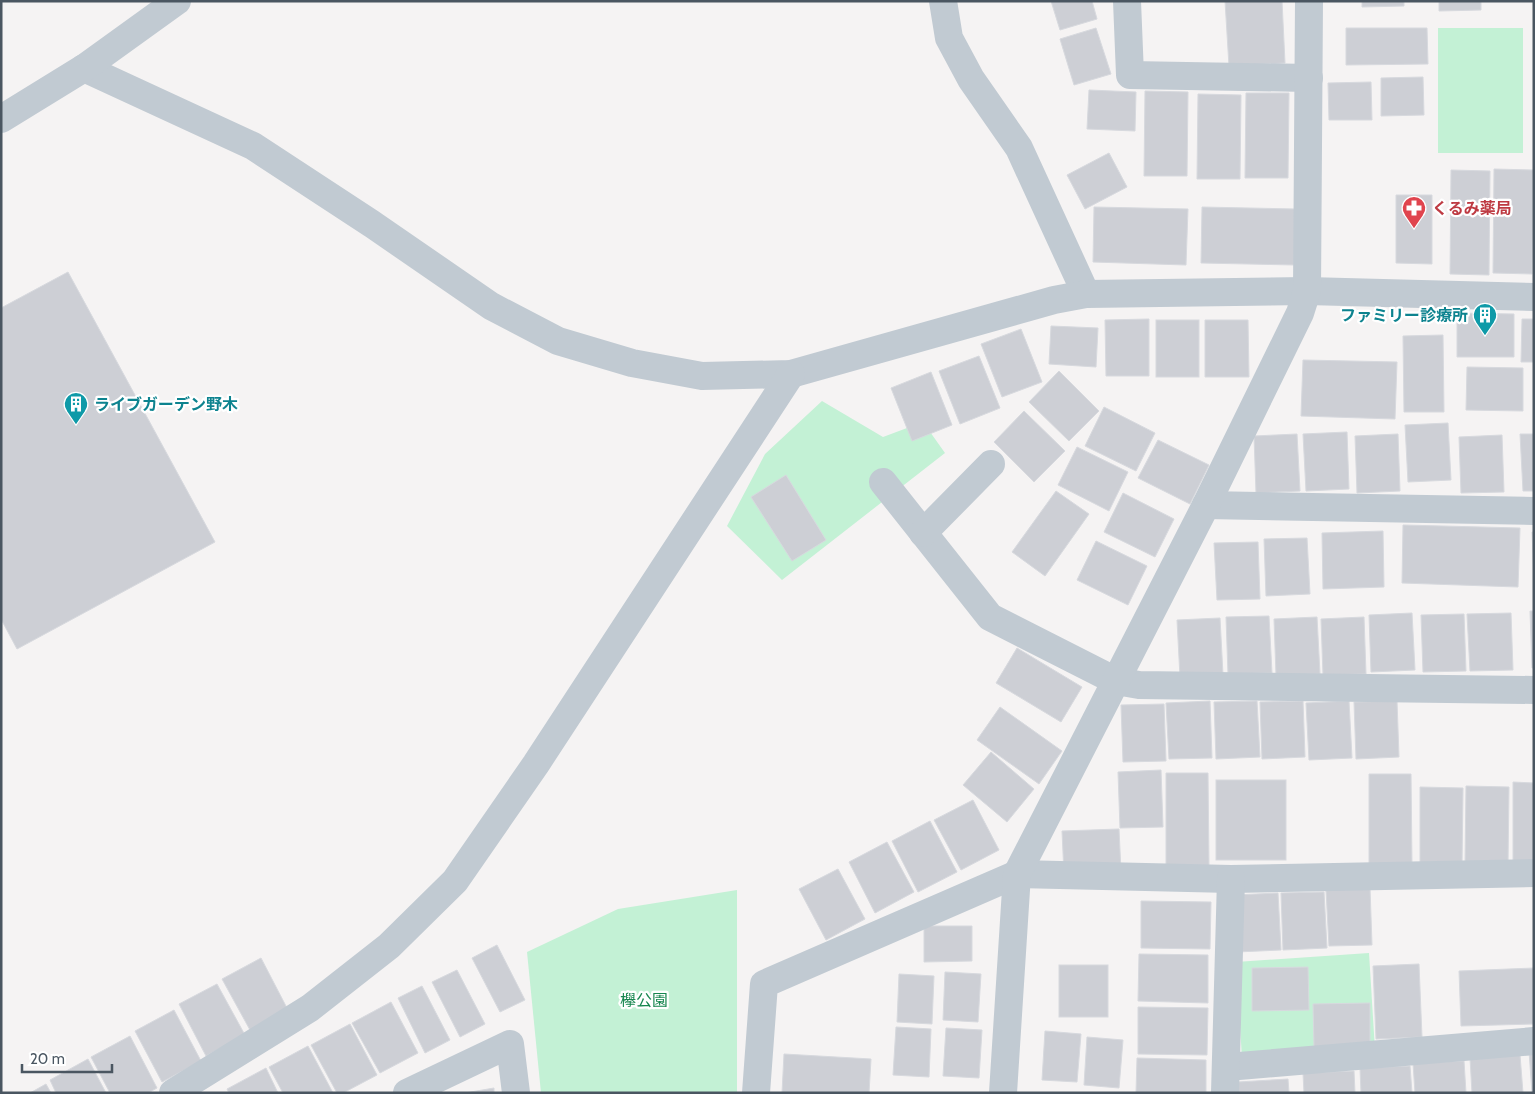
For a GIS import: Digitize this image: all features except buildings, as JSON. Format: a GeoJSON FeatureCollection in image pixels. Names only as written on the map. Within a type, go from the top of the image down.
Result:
{"type":"FeatureCollection","features":[{"type":"Feature","properties":{"kind":"street"},"geometry":{"type":"LineString","coordinates":[[1,119],[84,68],[177,1]]}},
{"type":"Feature","properties":{"kind":"street"},"geometry":{"type":"LineString","coordinates":[[943,1],[948,38],[971,79],[1019,148],[1086,294]]}},
{"type":"Feature","properties":{"kind":"street"},"geometry":{"type":"LineString","coordinates":[[1127,1],[1130,75],[1309,78]]}},
{"type":"Feature","properties":{"kind":"street"},"geometry":{"type":"LineString","coordinates":[[1003,1093],[1018,874],[1206,505],[1300,313],[1307,291],[1309,1]]}},
{"type":"Feature","properties":{"kind":"street"},"geometry":{"type":"LineString","coordinates":[[84,68],[253,146],[372,224],[491,306],[558,341],[632,363],[702,376],[791,374],[1054,300],[1086,294],[1307,291],[1534,297]]}},
{"type":"Feature","properties":{"kind":"street"},"geometry":{"type":"LineString","coordinates":[[173,1093],[310,1008],[389,946],[455,881],[541,755],[791,374]]}},
{"type":"Feature","properties":{"kind":"street"},"geometry":{"type":"LineString","coordinates":[[923,533],[991,464]]}},
{"type":"Feature","properties":{"kind":"street"},"geometry":{"type":"LineString","coordinates":[[883,482],[990,617],[1116,681],[1139,685],[1534,690]]}},
{"type":"Feature","properties":{"kind":"street"},"geometry":{"type":"LineString","coordinates":[[1206,505],[1534,511]]}},
{"type":"Feature","properties":{"kind":"street"},"geometry":{"type":"LineString","coordinates":[[756,1093],[764,984],[1018,874],[1231,879],[1534,873]]}},
{"type":"Feature","properties":{"kind":"street"},"geometry":{"type":"LineString","coordinates":[[1231,879],[1226,1080],[1534,1041]]}},
{"type":"Feature","properties":{"kind":"street"},"geometry":{"type":"LineString","coordinates":[[407,1093],[510,1044],[516,1093]]}},
{"type":"Feature","properties":{"kind":"green space"},"geometry":{"type":"Polygon","coordinates":[[[1438,28],[1523,28],[1523,153],[1438,153],[1438,28]]]}},
{"type":"Feature","properties":{"kind":"green space"},"geometry":{"type":"Polygon","coordinates":[[[822,401],[883,437],[923,422],[945,453],[782,580],[727,526],[765,454],[822,401]]]}},
{"type":"Feature","properties":{"kind":"green space","name":"欅公園"},"geometry":{"type":"Polygon","coordinates":[[[737,890],[737,1093],[541,1093],[527,952],[618,909],[737,890]]]}},
{"type":"Feature","properties":{"kind":"green space"},"geometry":{"type":"Polygon","coordinates":[[[1369,953],[1375,1050],[1242,1058],[1236,962],[1369,953]]]}},
{"type":"Feature","properties":{"kind":"place","name":"くるみ薬局"},"geometry":{"type":"Point","coordinates":[1414,229]}},
{"type":"Feature","properties":{"kind":"place","name":"ファミリー診療所"},"geometry":{"type":"Point","coordinates":[1485,336]}},
{"type":"Feature","properties":{"kind":"place","name":"ライブガーデン野木"},"geometry":{"type":"Point","coordinates":[76,425]}}]}
